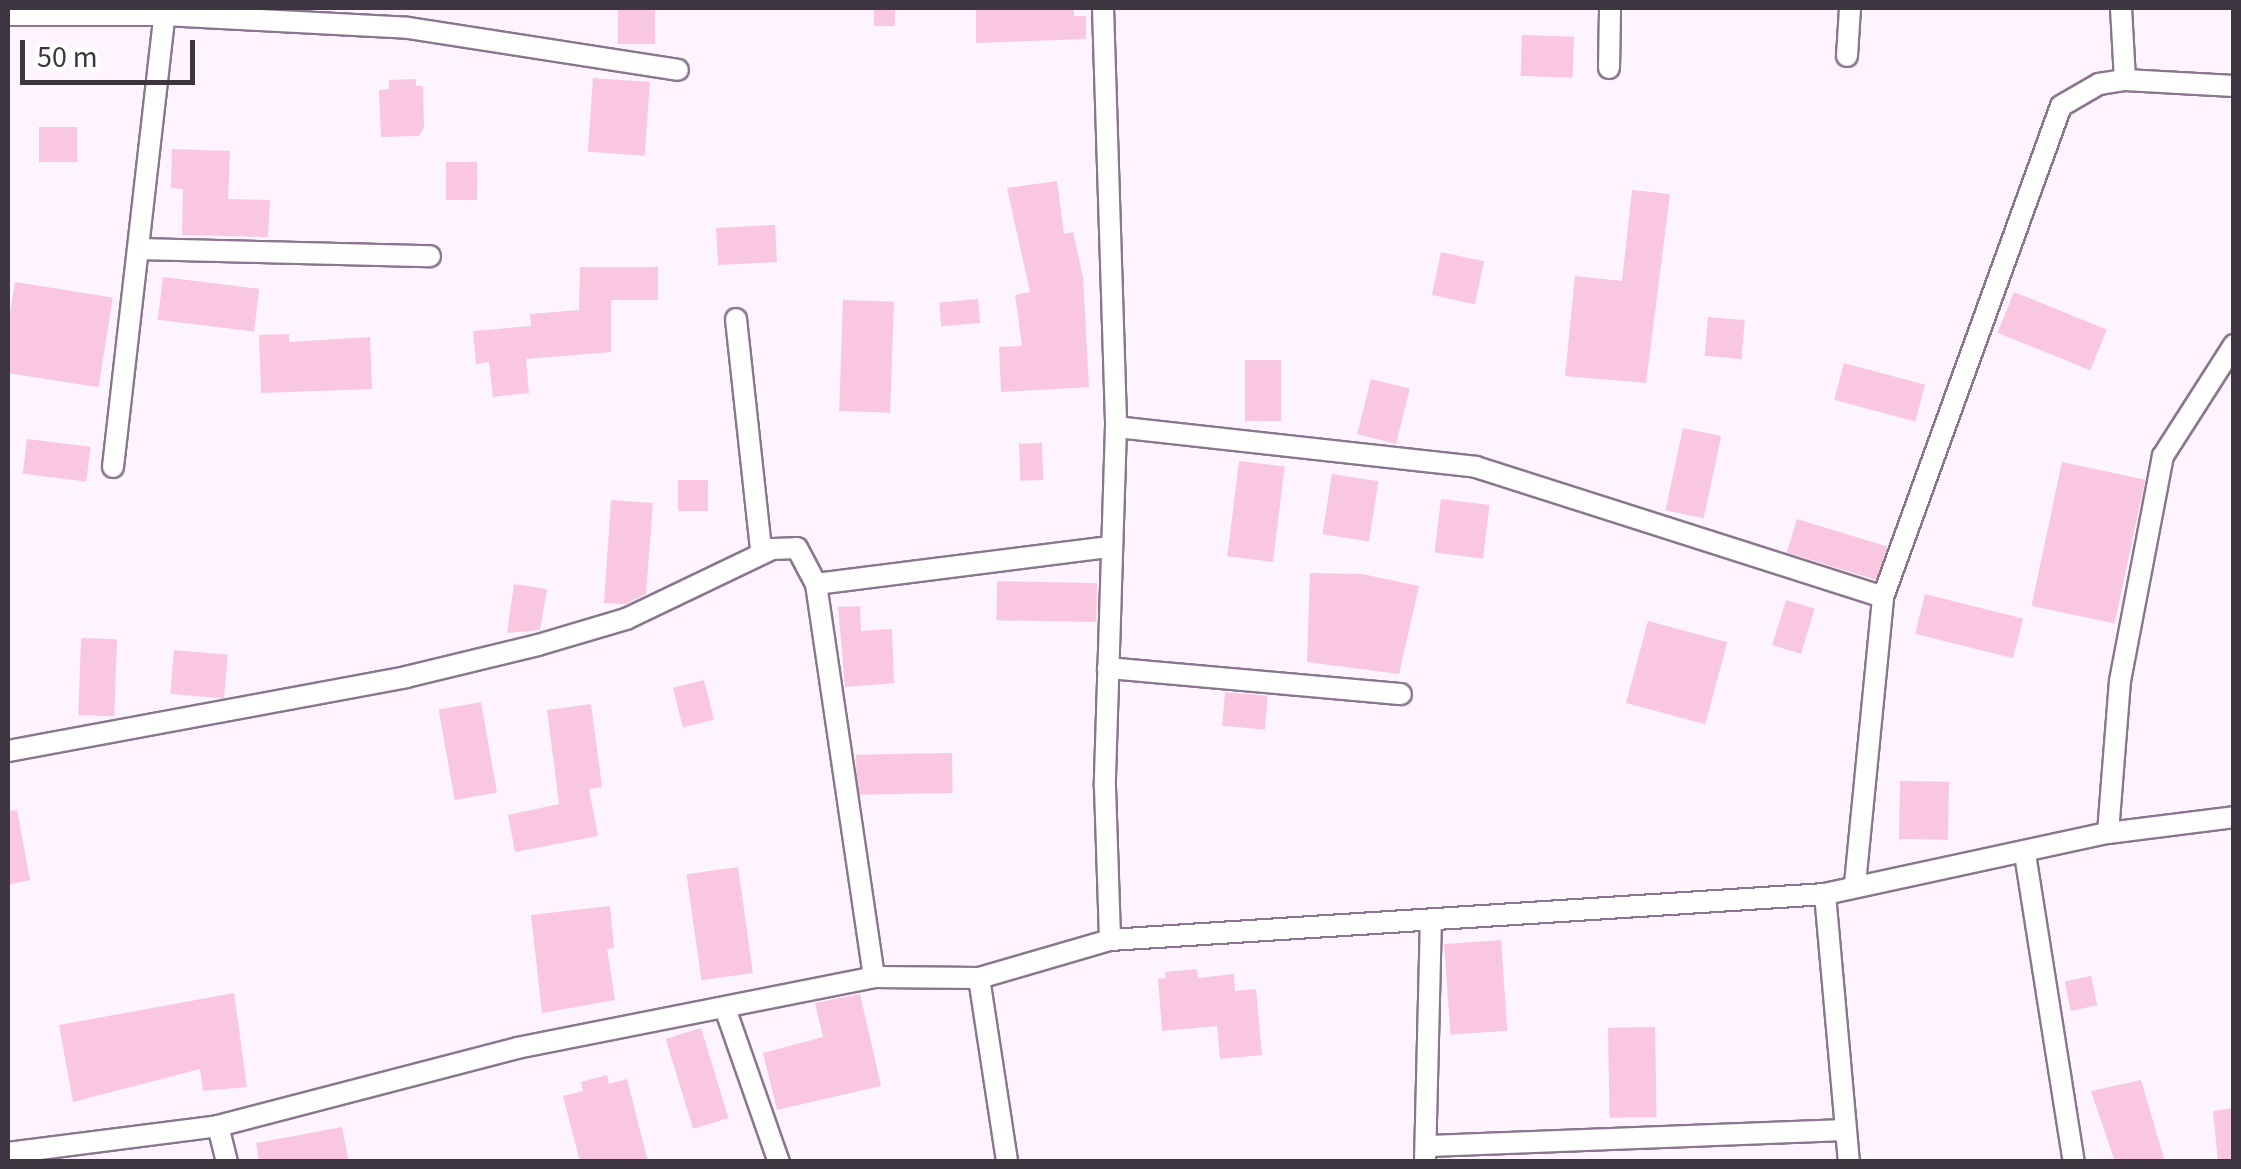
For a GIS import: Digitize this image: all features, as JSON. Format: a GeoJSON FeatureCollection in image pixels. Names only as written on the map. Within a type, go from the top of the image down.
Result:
{"type":"FeatureCollection","features":[{"type":"Feature","properties":{"kind":"street"},"geometry":{"type":"LineString","coordinates":[[1104,8],[1116,427],[1108,668],[1110,940]]}},
{"type":"Feature","properties":{"kind":"street"},"geometry":{"type":"LineString","coordinates":[[1609,68],[1610,8]]}},
{"type":"Feature","properties":{"kind":"street"},"geometry":{"type":"LineString","coordinates":[[1847,56],[1850,8]]}},
{"type":"Feature","properties":{"kind":"street"},"geometry":{"type":"LineString","coordinates":[[2121,8],[2124,80]]}},
{"type":"Feature","properties":{"kind":"street"},"geometry":{"type":"LineString","coordinates":[[8,15],[164,11],[408,28],[678,70]]}},
{"type":"Feature","properties":{"kind":"street"},"geometry":{"type":"LineString","coordinates":[[113,467],[164,11]]}},
{"type":"Feature","properties":{"kind":"street"},"geometry":{"type":"LineString","coordinates":[[1856,884],[1882,597],[2061,106],[2100,84],[2124,80],[2234,86]]}},
{"type":"Feature","properties":{"kind":"street"},"geometry":{"type":"LineString","coordinates":[[138,250],[430,256]]}},
{"type":"Feature","properties":{"kind":"street"},"geometry":{"type":"LineString","coordinates":[[736,318],[761,552]]}},
{"type":"Feature","properties":{"kind":"street"},"geometry":{"type":"LineString","coordinates":[[2108,833],[2120,681],[2163,456],[2234,345]]}},
{"type":"Feature","properties":{"kind":"street"},"geometry":{"type":"LineString","coordinates":[[1116,427],[1476,467],[1882,597]]}},
{"type":"Feature","properties":{"kind":"street"},"geometry":{"type":"LineString","coordinates":[[816,584],[1110,547]]}},
{"type":"Feature","properties":{"kind":"street"},"geometry":{"type":"LineString","coordinates":[[8,751],[406,677],[538,645],[626,618],[761,552],[797,548],[816,584],[874,976]]}},
{"type":"Feature","properties":{"kind":"street"},"geometry":{"type":"LineString","coordinates":[[1108,668],[1401,694]]}},
{"type":"Feature","properties":{"kind":"street"},"geometry":{"type":"LineString","coordinates":[[8,1153],[218,1126],[517,1048],[726,1011],[874,976],[979,978],[1110,940],[1825,894],[1856,884],[2025,854],[2108,833],[2234,817]]}},
{"type":"Feature","properties":{"kind":"street"},"geometry":{"type":"LineString","coordinates":[[2025,854],[2074,1162]]}},
{"type":"Feature","properties":{"kind":"street"},"geometry":{"type":"LineString","coordinates":[[1825,894],[1842,1130],[1848,1162]]}},
{"type":"Feature","properties":{"kind":"street"},"geometry":{"type":"LineString","coordinates":[[1431,921],[1426,1154],[1842,1130]]}},
{"type":"Feature","properties":{"kind":"street"},"geometry":{"type":"LineString","coordinates":[[979,978],[1006,1162]]}},
{"type":"Feature","properties":{"kind":"street"},"geometry":{"type":"LineString","coordinates":[[726,1011],[779,1162]]}},
{"type":"Feature","properties":{"kind":"street"},"geometry":{"type":"LineString","coordinates":[[218,1126],[226,1162]]}},
{"type":"Feature","properties":{"kind":"building"},"geometry":{"type":"Polygon","coordinates":[[[618,8],[655,8],[655,44],[618,44],[618,8]]]}},
{"type":"Feature","properties":{"kind":"building"},"geometry":{"type":"Polygon","coordinates":[[[874,8],[895,8],[895,26],[874,26],[874,8]]]}},
{"type":"Feature","properties":{"kind":"building"},"geometry":{"type":"Polygon","coordinates":[[[976,8],[1074,8],[1074,16],[1086,16],[1086,39],[976,43],[976,8]]]}},
{"type":"Feature","properties":{"kind":"building"},"geometry":{"type":"Polygon","coordinates":[[[1522,35],[1574,37],[1573,78],[1521,76],[1522,35]]]}},
{"type":"Feature","properties":{"kind":"building"},"geometry":{"type":"Polygon","coordinates":[[[593,78],[650,82],[645,156],[588,152],[593,78]]]}},
{"type":"Feature","properties":{"kind":"building"},"geometry":{"type":"Polygon","coordinates":[[[416,79],[416,86],[423,86],[424,127],[419,136],[381,137],[379,90],[389,89],[389,80],[416,79]]]}},
{"type":"Feature","properties":{"kind":"building"},"geometry":{"type":"Polygon","coordinates":[[[39,127],[77,127],[77,162],[39,162],[39,127]]]}},
{"type":"Feature","properties":{"kind":"building"},"geometry":{"type":"Polygon","coordinates":[[[172,149],[230,151],[228,199],[270,200],[268,237],[182,235],[183,189],[171,188],[172,149]]]}},
{"type":"Feature","properties":{"kind":"building"},"geometry":{"type":"Polygon","coordinates":[[[446,162],[477,162],[477,200],[446,200],[446,162]]]}},
{"type":"Feature","properties":{"kind":"building"},"geometry":{"type":"Polygon","coordinates":[[[1057,181],[1064,234],[1073,232],[1083,277],[1089,387],[1001,392],[999,347],[1022,346],[1015,295],[1030,292],[1007,188],[1057,181]]]}},
{"type":"Feature","properties":{"kind":"building"},"geometry":{"type":"Polygon","coordinates":[[[1632,190],[1670,194],[1646,383],[1565,376],[1575,276],[1622,281],[1632,190]]]}},
{"type":"Feature","properties":{"kind":"building"},"geometry":{"type":"Polygon","coordinates":[[[775,225],[777,262],[718,265],[716,228],[775,225]]]}},
{"type":"Feature","properties":{"kind":"building"},"geometry":{"type":"Polygon","coordinates":[[[1441,252],[1484,261],[1475,304],[1432,295],[1441,252]]]}},
{"type":"Feature","properties":{"kind":"building"},"geometry":{"type":"Polygon","coordinates":[[[580,267],[658,267],[658,300],[611,300],[611,352],[526,359],[529,393],[493,397],[489,362],[476,364],[473,331],[531,326],[530,314],[579,310],[580,267]]]}},
{"type":"Feature","properties":{"kind":"building"},"geometry":{"type":"Polygon","coordinates":[[[163,277],[259,289],[254,332],[158,320],[163,277]]]}},
{"type":"Feature","properties":{"kind":"building"},"geometry":{"type":"Polygon","coordinates":[[[15,282],[113,297],[99,387],[8,373],[8,326],[15,282]]]}},
{"type":"Feature","properties":{"kind":"building"},"geometry":{"type":"Polygon","coordinates":[[[2014,292],[2107,329],[2090,370],[1998,333],[2014,292]]]}},
{"type":"Feature","properties":{"kind":"building"},"geometry":{"type":"Polygon","coordinates":[[[978,299],[980,323],[941,326],[939,302],[978,299]]]}},
{"type":"Feature","properties":{"kind":"building"},"geometry":{"type":"Polygon","coordinates":[[[843,300],[894,302],[890,413],[839,411],[843,300]]]}},
{"type":"Feature","properties":{"kind":"building"},"geometry":{"type":"Polygon","coordinates":[[[1708,317],[1745,320],[1741,359],[1705,356],[1708,317]]]}},
{"type":"Feature","properties":{"kind":"building"},"geometry":{"type":"Polygon","coordinates":[[[289,334],[289,342],[370,337],[372,389],[261,393],[259,335],[289,334]]]}},
{"type":"Feature","properties":{"kind":"building"},"geometry":{"type":"Polygon","coordinates":[[[1245,360],[1281,360],[1281,421],[1245,421],[1245,360]]]}},
{"type":"Feature","properties":{"kind":"building"},"geometry":{"type":"Polygon","coordinates":[[[1844,363],[1925,385],[1915,421],[1834,400],[1844,363]]]}},
{"type":"Feature","properties":{"kind":"building"},"geometry":{"type":"Polygon","coordinates":[[[1371,379],[1410,389],[1396,444],[1357,434],[1371,379]]]}},
{"type":"Feature","properties":{"kind":"building"},"geometry":{"type":"Polygon","coordinates":[[[1683,428],[1721,436],[1704,518],[1666,510],[1683,428]]]}},
{"type":"Feature","properties":{"kind":"building"},"geometry":{"type":"Polygon","coordinates":[[[27,439],[91,447],[86,482],[23,474],[27,439]]]}},
{"type":"Feature","properties":{"kind":"building"},"geometry":{"type":"Polygon","coordinates":[[[1042,443],[1043,480],[1020,481],[1019,444],[1042,443]]]}},
{"type":"Feature","properties":{"kind":"building"},"geometry":{"type":"Polygon","coordinates":[[[1239,461],[1285,467],[1273,562],[1227,556],[1239,461]]]}},
{"type":"Feature","properties":{"kind":"building"},"geometry":{"type":"Polygon","coordinates":[[[2062,462],[2145,480],[2115,623],[2031,606],[2062,462]]]}},
{"type":"Feature","properties":{"kind":"building"},"geometry":{"type":"Polygon","coordinates":[[[1332,474],[1378,481],[1369,542],[1322,534],[1332,474]]]}},
{"type":"Feature","properties":{"kind":"building"},"geometry":{"type":"Polygon","coordinates":[[[678,480],[708,480],[708,511],[678,511],[678,480]]]}},
{"type":"Feature","properties":{"kind":"building"},"geometry":{"type":"Polygon","coordinates":[[[1441,499],[1490,505],[1483,559],[1434,553],[1441,499]]]}},
{"type":"Feature","properties":{"kind":"building"},"geometry":{"type":"Polygon","coordinates":[[[611,500],[653,503],[646,594],[625,604],[604,603],[611,500]]]}},
{"type":"Feature","properties":{"kind":"building"},"geometry":{"type":"Polygon","coordinates":[[[1797,519],[1887,546],[1877,580],[1787,552],[1797,519]]]}},
{"type":"Feature","properties":{"kind":"building"},"geometry":{"type":"Polygon","coordinates":[[[1310,573],[1362,574],[1419,586],[1399,674],[1307,662],[1310,573]]]}},
{"type":"Feature","properties":{"kind":"building"},"geometry":{"type":"Polygon","coordinates":[[[997,581],[1097,583],[1096,622],[996,620],[997,581]]]}},
{"type":"Feature","properties":{"kind":"building"},"geometry":{"type":"Polygon","coordinates":[[[514,584],[547,589],[540,630],[507,633],[514,584]]]}},
{"type":"Feature","properties":{"kind":"building"},"geometry":{"type":"Polygon","coordinates":[[[1925,594],[2023,618],[2013,658],[1915,634],[1925,594]]]}},
{"type":"Feature","properties":{"kind":"building"},"geometry":{"type":"Polygon","coordinates":[[[1786,600],[1815,609],[1801,654],[1772,645],[1786,600]]]}},
{"type":"Feature","properties":{"kind":"building"},"geometry":{"type":"Polygon","coordinates":[[[860,606],[861,631],[892,629],[894,683],[845,687],[838,607],[860,606]]]}},
{"type":"Feature","properties":{"kind":"building"},"geometry":{"type":"Polygon","coordinates":[[[1648,621],[1727,642],[1705,724],[1626,703],[1648,621]]]}},
{"type":"Feature","properties":{"kind":"building"},"geometry":{"type":"Polygon","coordinates":[[[81,638],[117,639],[114,716],[78,715],[81,638]]]}},
{"type":"Feature","properties":{"kind":"building"},"geometry":{"type":"Polygon","coordinates":[[[174,650],[228,655],[224,699],[170,694],[174,650]]]}},
{"type":"Feature","properties":{"kind":"building"},"geometry":{"type":"Polygon","coordinates":[[[704,680],[714,720],[683,728],[673,688],[704,680]]]}},
{"type":"Feature","properties":{"kind":"building"},"geometry":{"type":"Polygon","coordinates":[[[1225,692],[1268,696],[1265,730],[1222,726],[1225,692]]]}},
{"type":"Feature","properties":{"kind":"building"},"geometry":{"type":"Polygon","coordinates":[[[481,702],[497,793],[455,800],[439,709],[481,702]]]}},
{"type":"Feature","properties":{"kind":"building"},"geometry":{"type":"Polygon","coordinates":[[[591,704],[602,787],[589,789],[598,836],[515,852],[508,815],[559,804],[547,710],[591,704]]]}},
{"type":"Feature","properties":{"kind":"building"},"geometry":{"type":"Polygon","coordinates":[[[952,753],[953,793],[857,795],[856,755],[952,753]]]}},
{"type":"Feature","properties":{"kind":"building"},"geometry":{"type":"Polygon","coordinates":[[[1900,781],[1949,782],[1948,840],[1899,839],[1900,781]]]}},
{"type":"Feature","properties":{"kind":"building"},"geometry":{"type":"Polygon","coordinates":[[[17,810],[30,880],[8,885],[8,811],[17,810]]]}},
{"type":"Feature","properties":{"kind":"building"},"geometry":{"type":"Polygon","coordinates":[[[738,867],[753,973],[701,980],[687,874],[738,867]]]}},
{"type":"Feature","properties":{"kind":"building"},"geometry":{"type":"Polygon","coordinates":[[[610,906],[614,948],[607,949],[615,1000],[542,1013],[531,915],[610,906]]]}},
{"type":"Feature","properties":{"kind":"building"},"geometry":{"type":"Polygon","coordinates":[[[1501,940],[1507,1031],[1450,1035],[1444,944],[1501,940]]]}},
{"type":"Feature","properties":{"kind":"building"},"geometry":{"type":"Polygon","coordinates":[[[1197,969],[1198,978],[1234,974],[1235,991],[1256,989],[1262,1055],[1220,1059],[1217,1026],[1162,1031],[1158,979],[1166,978],[1165,972],[1197,969]]]}},
{"type":"Feature","properties":{"kind":"building"},"geometry":{"type":"Polygon","coordinates":[[[2091,976],[2097,1005],[2071,1011],[2065,982],[2091,976]]]}},
{"type":"Feature","properties":{"kind":"building"},"geometry":{"type":"Polygon","coordinates":[[[234,993],[247,1087],[203,1091],[200,1069],[73,1102],[59,1025],[234,993]]]}},
{"type":"Feature","properties":{"kind":"building"},"geometry":{"type":"Polygon","coordinates":[[[860,994],[881,1086],[777,1110],[763,1053],[823,1037],[815,1003],[860,994]]]}},
{"type":"Feature","properties":{"kind":"building"},"geometry":{"type":"Polygon","coordinates":[[[1655,1027],[1657,1117],[1610,1118],[1608,1028],[1655,1027]]]}},
{"type":"Feature","properties":{"kind":"building"},"geometry":{"type":"Polygon","coordinates":[[[701,1028],[728,1118],[693,1129],[666,1039],[701,1028]]]}},
{"type":"Feature","properties":{"kind":"building"},"geometry":{"type":"Polygon","coordinates":[[[607,1075],[609,1084],[627,1079],[648,1162],[580,1162],[563,1096],[583,1091],[581,1082],[607,1075]]]}},
{"type":"Feature","properties":{"kind":"building"},"geometry":{"type":"Polygon","coordinates":[[[2141,1080],[2165,1162],[2115,1162],[2091,1091],[2141,1080]]]}},
{"type":"Feature","properties":{"kind":"building"},"geometry":{"type":"Polygon","coordinates":[[[2234,1108],[2234,1162],[2218,1162],[2213,1111],[2234,1108]]]}},
{"type":"Feature","properties":{"kind":"building"},"geometry":{"type":"Polygon","coordinates":[[[342,1127],[349,1162],[259,1162],[256,1143],[342,1127]]]}}]}
